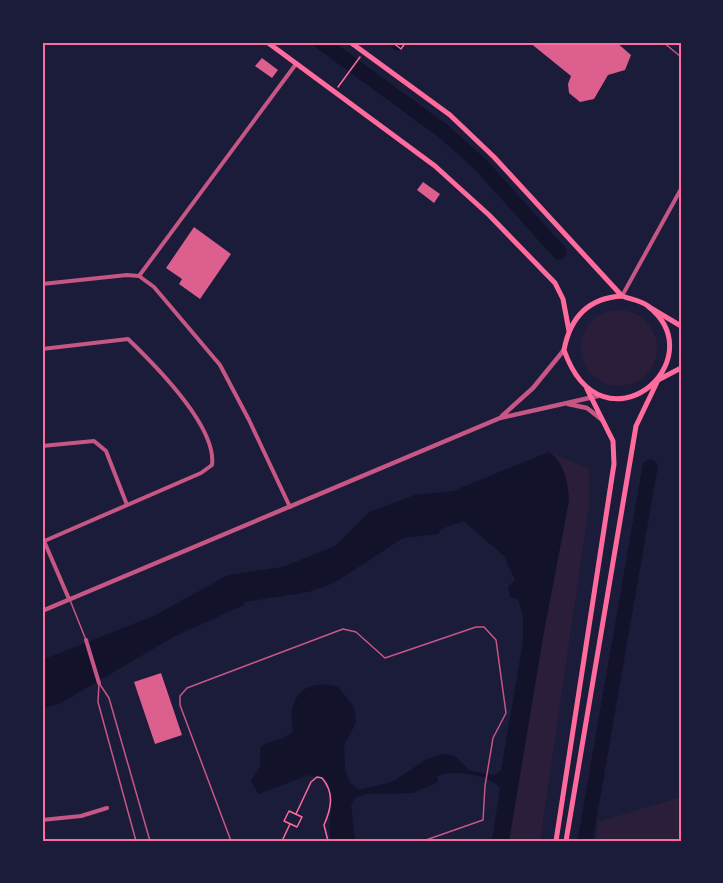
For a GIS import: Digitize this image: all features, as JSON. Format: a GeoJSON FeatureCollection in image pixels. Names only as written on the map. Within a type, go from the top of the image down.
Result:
{"type":"FeatureCollection","features":[{"type":"Feature","properties":{"kind":"main road"},"geometry":{"type":"LineString","coordinates":[[267,42],[435,166],[489,215],[555,283],[564,299],[569,331]]}},
{"type":"Feature","properties":{"kind":"main road"},"geometry":{"type":"LineString","coordinates":[[350,42],[450,115],[494,157],[622,296],[647,305],[681,326]]}},
{"type":"Feature","properties":{"kind":"main road"},"geometry":{"type":"LineString","coordinates":[[556,841],[614,464],[613,441],[595,397],[578,381],[564,351],[576,316],[595,301],[622,296]]}},
{"type":"Feature","properties":{"kind":"main road"},"geometry":{"type":"LineString","coordinates":[[566,841],[626,471],[636,426],[668,362],[669,344],[663,323],[647,305]]}},
{"type":"Feature","properties":{"kind":"main road"},"geometry":{"type":"LineString","coordinates":[[595,397],[628,399],[643,393],[658,380],[681,368]]}},
{"type":"Feature","properties":{"kind":"street"},"geometry":{"type":"LineString","coordinates":[[140,276],[296,64]]}},
{"type":"Feature","properties":{"kind":"street"},"geometry":{"type":"LineString","coordinates":[[622,296],[681,189]]}},
{"type":"Feature","properties":{"kind":"street"},"geometry":{"type":"LineString","coordinates":[[42,284],[140,276],[168,302],[220,365],[290,507]]}},
{"type":"Feature","properties":{"kind":"street"},"geometry":{"type":"LineString","coordinates":[[42,349],[128,339],[156,366],[202,426],[213,454],[212,465],[201,473],[43,542],[69,599]]}},
{"type":"Feature","properties":{"kind":"street"},"geometry":{"type":"LineString","coordinates":[[500,418],[533,388],[564,351]]}},
{"type":"Feature","properties":{"kind":"street"},"geometry":{"type":"LineString","coordinates":[[42,611],[500,418],[595,397]]}},
{"type":"Feature","properties":{"kind":"street"},"geometry":{"type":"LineString","coordinates":[[566,403],[587,408],[603,421]]}},
{"type":"Feature","properties":{"kind":"street"},"geometry":{"type":"LineString","coordinates":[[42,446],[94,441],[106,451],[127,505]]}},
{"type":"Feature","properties":{"kind":"street"},"geometry":{"type":"LineString","coordinates":[[86,640],[99,683]]}},
{"type":"Feature","properties":{"kind":"street"},"geometry":{"type":"LineString","coordinates":[[42,820],[81,816],[107,808]]}},
{"type":"Feature","properties":{"kind":"lane"},"geometry":{"type":"LineString","coordinates":[[663,42],[681,57]]}},
{"type":"Feature","properties":{"kind":"lane"},"geometry":{"type":"LineString","coordinates":[[69,599],[86,640]]}},
{"type":"Feature","properties":{"kind":"lane"},"geometry":{"type":"LineString","coordinates":[[231,841],[180,705],[180,696],[187,688],[343,629],[356,632],[386,658],[476,627],[484,627],[496,640],[506,713],[494,738],[486,782],[483,820],[423,841]]}},
{"type":"Feature","properties":{"kind":"lane"},"geometry":{"type":"LineString","coordinates":[[99,683],[98,702],[136,841]]}},
{"type":"Feature","properties":{"kind":"lane"},"geometry":{"type":"LineString","coordinates":[[99,683],[109,698],[150,841]]}},
{"type":"Feature","properties":{"kind":"path"},"geometry":{"type":"LineString","coordinates":[[392,42],[401,49],[406,42]]}},
{"type":"Feature","properties":{"kind":"path"},"geometry":{"type":"LineString","coordinates":[[343,81],[359,59]]}},
{"type":"Feature","properties":{"kind":"path"},"geometry":{"type":"LineString","coordinates":[[296,814],[310,782],[317,777],[322,778],[330,793],[330,812],[324,825],[328,841]]}},
{"type":"Feature","properties":{"kind":"path"},"geometry":{"type":"LineString","coordinates":[[289,811],[302,817],[297,827],[290,824],[284,821],[289,811]]}},
{"type":"Feature","properties":{"kind":"path"},"geometry":{"type":"LineString","coordinates":[[282,841],[290,824]]}},
{"type":"Feature","properties":{"kind":"shaded area"},"geometry":{"type":"Polygon","coordinates":[[[619,310],[634,313],[646,321],[654,333],[657,348],[654,363],[646,375],[634,383],[619,386],[604,383],[592,375],[584,363],[581,348],[584,333],[592,321],[604,313],[619,310]]]}},
{"type":"Feature","properties":{"kind":"shaded area"},"geometry":{"type":"Polygon","coordinates":[[[549,452],[589,469],[589,506],[540,841],[509,841],[543,637],[569,500],[555,457],[549,452]]]}},
{"type":"Feature","properties":{"kind":"shaded area"},"geometry":{"type":"Polygon","coordinates":[[[549,452],[562,468],[569,500],[543,637],[509,841],[492,841],[500,789],[496,784],[481,777],[461,773],[443,774],[437,776],[438,782],[413,793],[367,794],[355,798],[351,806],[355,841],[331,841],[332,801],[325,778],[309,775],[258,794],[251,781],[260,767],[260,748],[267,743],[284,738],[293,731],[295,700],[300,693],[315,685],[338,687],[354,707],[356,723],[344,745],[345,769],[349,782],[359,790],[392,782],[427,759],[441,754],[455,756],[470,771],[493,775],[501,771],[523,641],[523,615],[518,599],[510,597],[508,587],[515,580],[504,556],[464,521],[441,529],[438,534],[403,538],[334,583],[308,592],[244,602],[244,605],[175,636],[59,704],[42,708],[42,660],[156,615],[228,575],[283,567],[335,546],[369,512],[415,495],[453,491],[549,452]]]}},
{"type":"Feature","properties":{"kind":"shaded area"},"geometry":{"type":"Polygon","coordinates":[[[681,797],[681,841],[596,841],[598,822],[681,797]]]}},
{"type":"Feature","properties":{"kind":"building"},"geometry":{"type":"Polygon","coordinates":[[[529,42],[616,42],[631,55],[625,70],[608,75],[594,99],[580,102],[569,93],[568,84],[571,76],[529,42]]]}},
{"type":"Feature","properties":{"kind":"building"},"geometry":{"type":"Polygon","coordinates":[[[262,58],[278,70],[272,78],[255,66],[262,58]]]}},
{"type":"Feature","properties":{"kind":"building"},"geometry":{"type":"Polygon","coordinates":[[[423,182],[440,194],[434,203],[417,190],[423,182]]]}},
{"type":"Feature","properties":{"kind":"building"},"geometry":{"type":"Polygon","coordinates":[[[194,227],[231,254],[200,299],[179,284],[182,279],[166,268],[194,227]]]}},
{"type":"Feature","properties":{"kind":"building"},"geometry":{"type":"Polygon","coordinates":[[[161,673],[182,735],[155,744],[134,682],[161,673]]]}},
{"type":"Feature","properties":{"kind":"waterway"},"geometry":{"type":"LineString","coordinates":[[321,42],[443,131],[481,165],[559,252]]}},
{"type":"Feature","properties":{"kind":"waterway"},"geometry":{"type":"LineString","coordinates":[[585,841],[650,467]]}}]}
